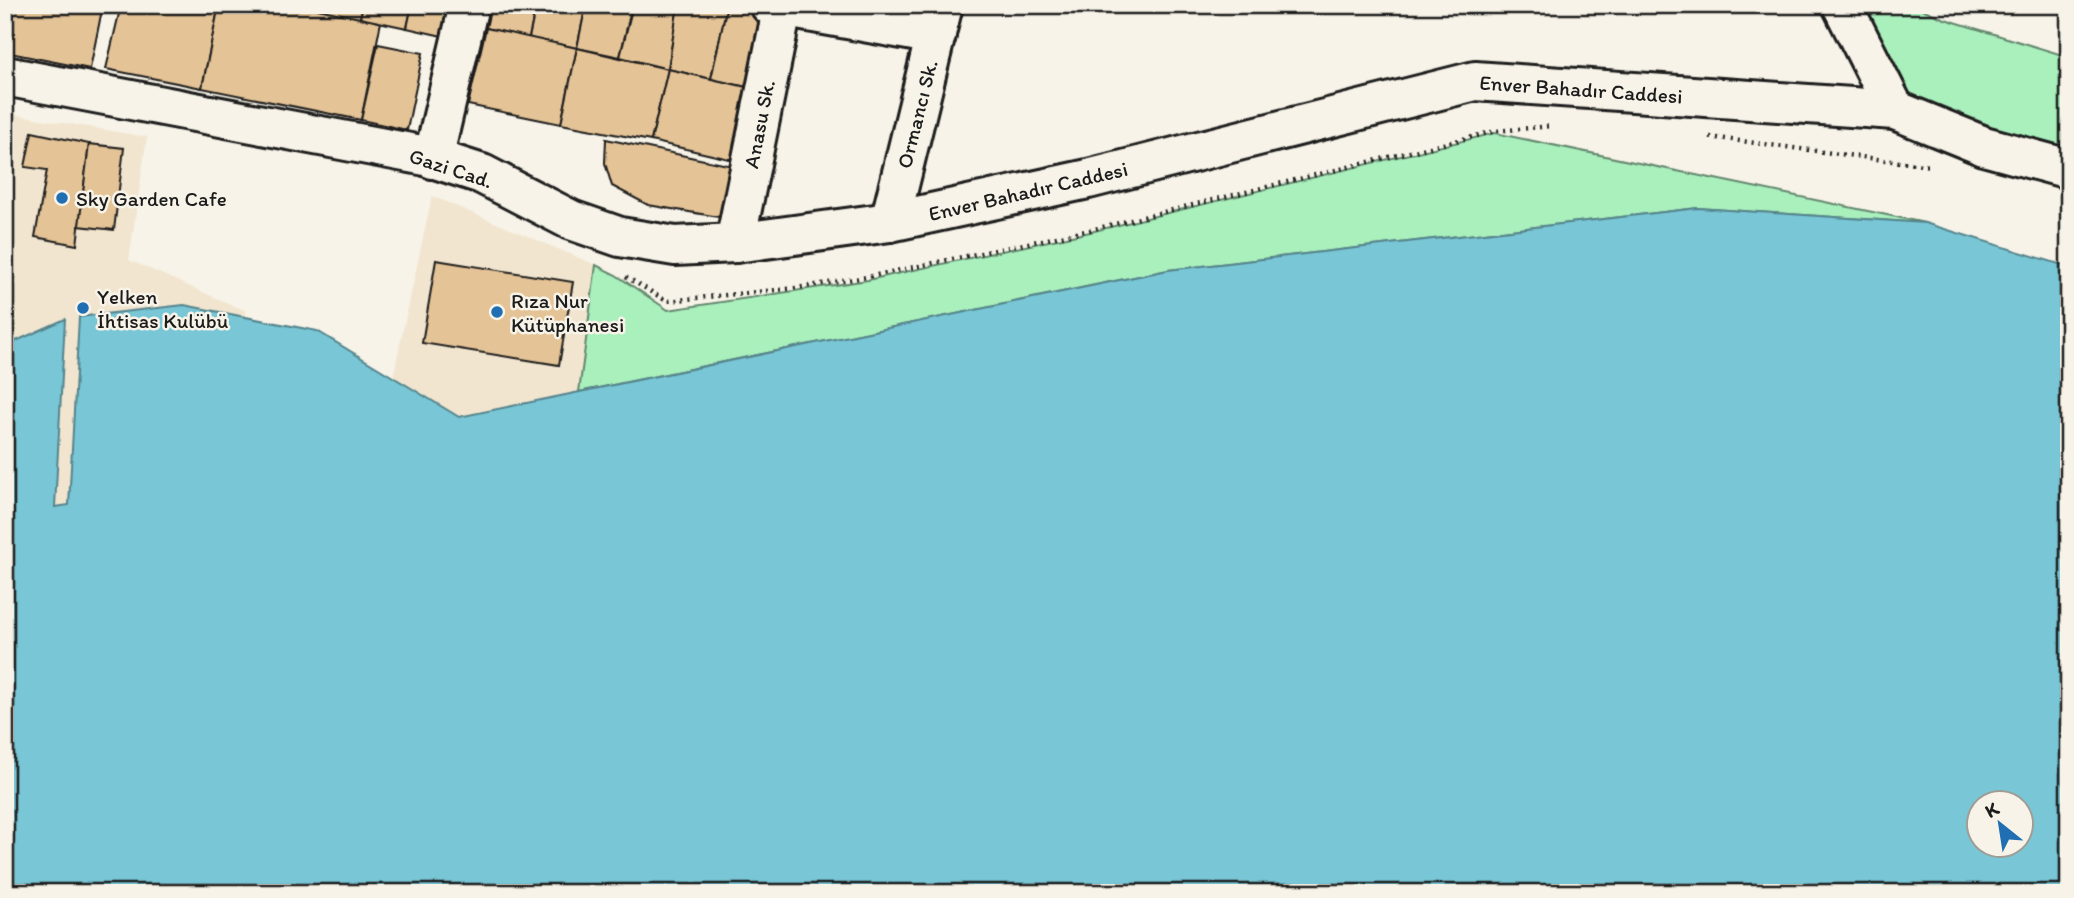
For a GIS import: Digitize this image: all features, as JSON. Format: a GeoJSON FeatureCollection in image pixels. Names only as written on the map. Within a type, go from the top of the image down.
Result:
{"type":"FeatureCollection","features":[{"type":"Feature","properties":{"kind":"main road"},"geometry":{"type":"LineString","coordinates":[[433,159],[469,5]]}},
{"type":"Feature","properties":{"kind":"main road"},"geometry":{"type":"LineString","coordinates":[[1842,5],[1895,110]]}},
{"type":"Feature","properties":{"kind":"main road"},"geometry":{"type":"LineString","coordinates":[[778,6],[939,20]]}},
{"type":"Feature","properties":{"kind":"main road","name":"Anasu Sk."},"geometry":{"type":"LineString","coordinates":[[735,243],[778,6]]}},
{"type":"Feature","properties":{"kind":"main road","name":"Ormancı Sk."},"geometry":{"type":"LineString","coordinates":[[890,222],[939,20]]}},
{"type":"Feature","properties":{"kind":"main road","name":"Gazi Cad."},"geometry":{"type":"LineString","coordinates":[[5,76],[433,159],[482,174],[571,220],[620,237],[675,246],[735,243],[890,222]]}},
{"type":"Feature","properties":{"kind":"main road","name":"Enver Bahadır Caddesi"},"geometry":{"type":"LineString","coordinates":[[890,222],[1088,179],[1475,80],[1895,110],[1984,146],[2069,169]]}},
{"type":"Feature","properties":{"kind":"path"},"geometry":{"type":"LineString","coordinates":[[1496,131],[1562,126]]}},
{"type":"Feature","properties":{"kind":"path"},"geometry":{"type":"LineString","coordinates":[[1704,136],[1933,167]]}},
{"type":"Feature","properties":{"kind":"shaded area","name":"Yelken İhtisas Kulübü"},"geometry":{"type":"Polygon","coordinates":[[[5,113],[147,137],[129,260],[246,311],[245,317],[184,305],[79,317],[69,506],[54,507],[65,320],[5,346],[5,113]]]}},
{"type":"Feature","properties":{"kind":"shaded area"},"geometry":{"type":"Polygon","coordinates":[[[432,196],[596,265],[579,392],[458,417],[393,377],[432,196]]]}},
{"type":"Feature","properties":{"kind":"green space"},"geometry":{"type":"Polygon","coordinates":[[[1842,5],[1913,5],[1945,19],[2069,57],[2069,169],[1895,110],[1842,5]]]}},
{"type":"Feature","properties":{"kind":"green space"},"geometry":{"type":"Polygon","coordinates":[[[1495,133],[1925,223],[1698,208],[1168,270],[579,392],[596,265],[616,275],[668,310],[868,280],[1090,232],[1495,133]]]}},
{"type":"Feature","properties":{"kind":"water"},"geometry":{"type":"Polygon","coordinates":[[[1698,208],[1925,223],[2069,267],[2069,893],[5,893],[5,346],[65,319],[55,507],[69,505],[79,317],[184,305],[317,331],[459,417],[1168,270],[1698,208]]]}},
{"type":"Feature","properties":{"kind":"building"},"geometry":{"type":"Polygon","coordinates":[[[5,5],[14,5],[5,48],[5,5]]]}},
{"type":"Feature","properties":{"kind":"building"},"geometry":{"type":"Polygon","coordinates":[[[14,5],[103,5],[90,69],[5,52],[14,5]]]}},
{"type":"Feature","properties":{"kind":"building"},"geometry":{"type":"Polygon","coordinates":[[[121,5],[219,5],[202,88],[106,69],[121,5]]]}},
{"type":"Feature","properties":{"kind":"building"},"geometry":{"type":"Polygon","coordinates":[[[219,5],[301,5],[381,22],[361,120],[202,88],[219,5]]]}},
{"type":"Feature","properties":{"kind":"building"},"geometry":{"type":"Polygon","coordinates":[[[319,5],[363,5],[360,18],[318,9],[319,5]]]}},
{"type":"Feature","properties":{"kind":"building"},"geometry":{"type":"Polygon","coordinates":[[[363,5],[412,5],[407,28],[360,18],[363,5]]]}},
{"type":"Feature","properties":{"kind":"building"},"geometry":{"type":"Polygon","coordinates":[[[412,5],[459,5],[451,38],[407,28],[412,5]]]}},
{"type":"Feature","properties":{"kind":"building"},"geometry":{"type":"Polygon","coordinates":[[[491,5],[536,5],[529,38],[486,28],[491,5]]]}},
{"type":"Feature","properties":{"kind":"building"},"geometry":{"type":"Polygon","coordinates":[[[536,5],[586,5],[577,48],[529,38],[536,5]]]}},
{"type":"Feature","properties":{"kind":"building"},"geometry":{"type":"Polygon","coordinates":[[[586,5],[632,5],[620,57],[577,48],[586,5]]]}},
{"type":"Feature","properties":{"kind":"building"},"geometry":{"type":"Polygon","coordinates":[[[633,5],[678,5],[668,69],[620,57],[633,5]]]}},
{"type":"Feature","properties":{"kind":"building"},"geometry":{"type":"Polygon","coordinates":[[[678,5],[727,5],[711,79],[668,69],[678,5]]]}},
{"type":"Feature","properties":{"kind":"building"},"geometry":{"type":"Polygon","coordinates":[[[727,5],[772,15],[755,89],[711,79],[727,5]]]}},
{"type":"Feature","properties":{"kind":"building"},"geometry":{"type":"Polygon","coordinates":[[[486,28],[577,48],[561,124],[468,105],[486,28]]]}},
{"type":"Feature","properties":{"kind":"building"},"geometry":{"type":"Polygon","coordinates":[[[378,44],[423,53],[407,130],[361,120],[378,44]]]}},
{"type":"Feature","properties":{"kind":"building"},"geometry":{"type":"Polygon","coordinates":[[[577,48],[668,69],[651,141],[561,124],[577,48]]]}},
{"type":"Feature","properties":{"kind":"building"},"geometry":{"type":"Polygon","coordinates":[[[668,69],[755,89],[738,161],[651,141],[668,69]]]}},
{"type":"Feature","properties":{"kind":"building","name":"Sky Garden Cafe"},"geometry":{"type":"Polygon","coordinates":[[[32,132],[89,144],[77,245],[35,237],[47,170],[25,167],[32,132]]]}},
{"type":"Feature","properties":{"kind":"building"},"geometry":{"type":"Polygon","coordinates":[[[606,139],[737,167],[725,218],[648,205],[612,186],[605,163],[606,139]]]}},
{"type":"Feature","properties":{"kind":"building"},"geometry":{"type":"Polygon","coordinates":[[[89,144],[124,148],[114,230],[79,226],[89,144]]]}},
{"type":"Feature","properties":{"kind":"building","name":"Rıza Nur Kütüphanesi"},"geometry":{"type":"Polygon","coordinates":[[[436,260],[573,282],[559,365],[422,343],[436,260]]]}},
{"type":"Feature","properties":{"kind":"place","name":"Sky Garden Cafe"},"geometry":{"type":"Point","coordinates":[62,198]}},
{"type":"Feature","properties":{"kind":"place","name":"Yelken İhtisas Kulübü"},"geometry":{"type":"Point","coordinates":[83,308]}},
{"type":"Feature","properties":{"kind":"place","name":"Rıza Nur Kütüphanesi"},"geometry":{"type":"Point","coordinates":[497,312]}}]}
